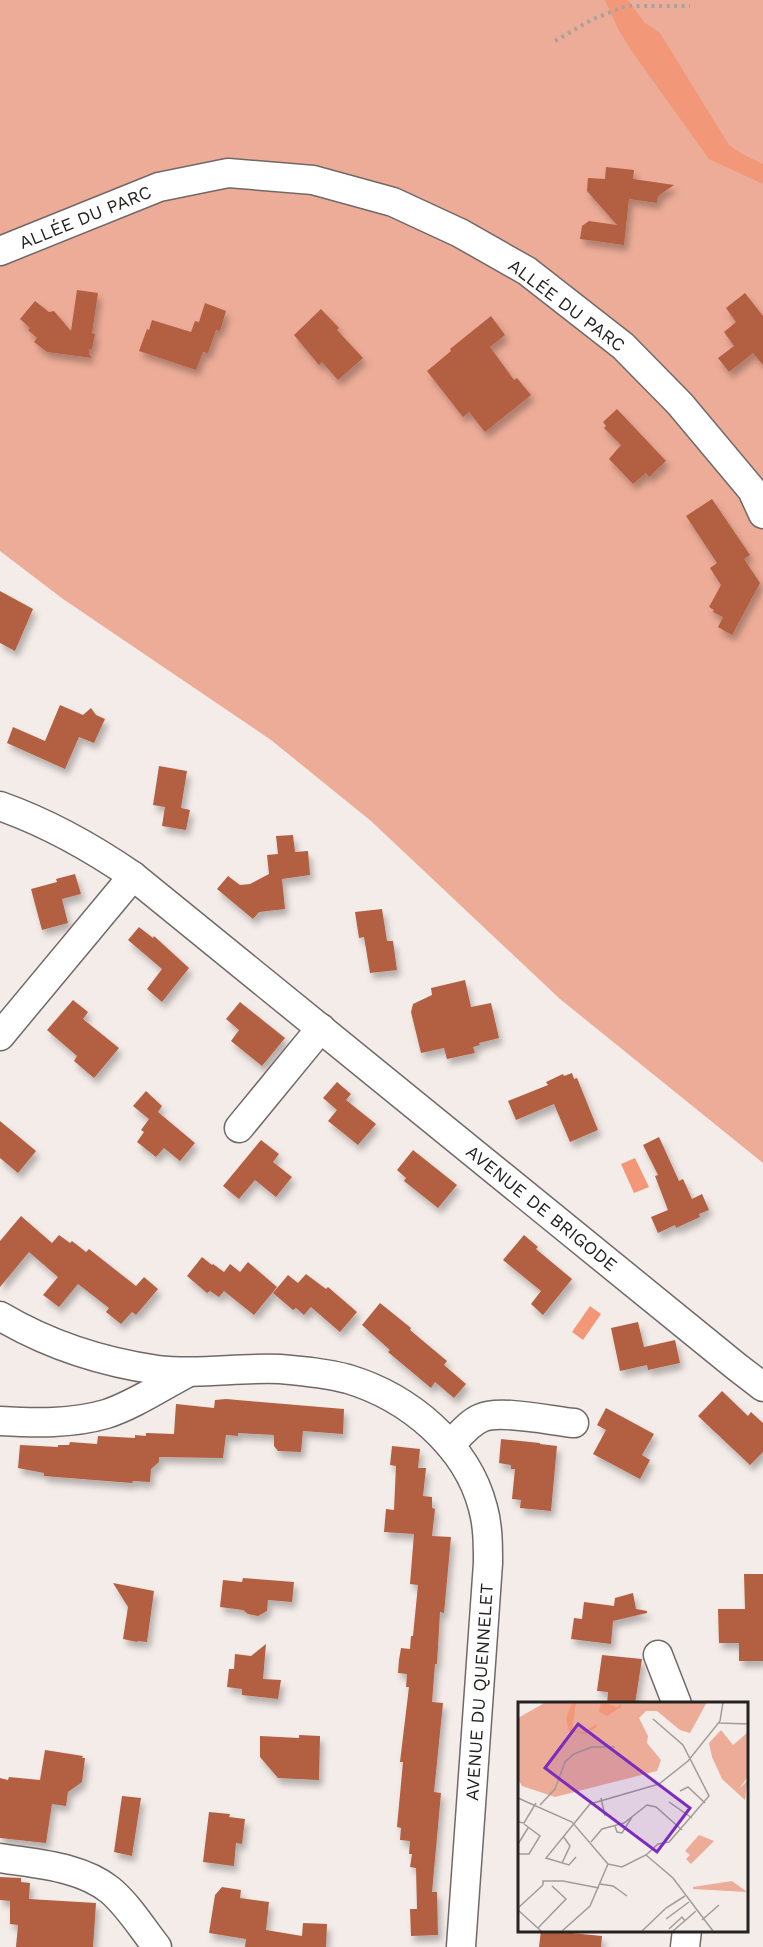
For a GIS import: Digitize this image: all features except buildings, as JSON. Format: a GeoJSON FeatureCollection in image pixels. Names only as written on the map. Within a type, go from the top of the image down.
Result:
{"type":"FeatureCollection","features":[{"type":"Feature","properties":{"kind":"street","name":"ALLÉE DU PARC"},"geometry":{"type":"LineString","coordinates":[[0,250],[159,187],[228,173],[313,180],[393,202],[460,233],[527,271],[623,346],[680,404],[752,490],[763,514]]}},
{"type":"Feature","properties":{"kind":"street","name":"AVENUE DE BRIGODE"},"geometry":{"type":"LineString","coordinates":[[0,806],[63,832],[92,848],[133,876],[763,1387]]}},
{"type":"Feature","properties":{"kind":"street"},"geometry":{"type":"LineString","coordinates":[[0,1036],[133,876]]}},
{"type":"Feature","properties":{"kind":"street"},"geometry":{"type":"LineString","coordinates":[[239,1128],[321,1028]]}},
{"type":"Feature","properties":{"kind":"street","name":"AVENUE DU QUENNELET"},"geometry":{"type":"LineString","coordinates":[[0,1316],[84,1355],[127,1365],[189,1372],[277,1369],[348,1379],[371,1388],[410,1409],[428,1422],[450,1445],[474,1484],[483,1508],[487,1532],[488,1563],[461,1947]]}},
{"type":"Feature","properties":{"kind":"street","name":"AVENUE DU QUENNELET"},"geometry":{"type":"LineString","coordinates":[[0,1421],[44,1422],[106,1414],[128,1405],[189,1372]]}},
{"type":"Feature","properties":{"kind":"street"},"geometry":{"type":"LineString","coordinates":[[450,1445],[480,1418],[493,1414],[574,1423]]}},
{"type":"Feature","properties":{"kind":"street"},"geometry":{"type":"LineString","coordinates":[[658,1655],[676,1702]]}},
{"type":"Feature","properties":{"kind":"street"},"geometry":{"type":"LineString","coordinates":[[0,1858],[58,1868],[98,1881],[112,1892],[157,1947]]}},
{"type":"Feature","properties":{"kind":"street"},"geometry":{"type":"LineString","coordinates":[[685,1947],[687,1932]]}},
{"type":"Feature","properties":{"kind":"path"},"geometry":{"type":"LineString","coordinates":[[555,41],[626,6],[690,6]]}},
{"type":"Feature","properties":{"kind":"shaded area"},"geometry":{"type":"Polygon","coordinates":[[[0,0],[763,0],[763,1163],[560,999],[371,821],[271,740],[63,599],[0,551],[0,0]]]}},
{"type":"Feature","properties":{"kind":"shaded area"},"geometry":{"type":"Polygon","coordinates":[[[605,0],[628,0],[645,23],[660,33],[729,145],[763,164],[763,184],[709,159],[633,53],[618,29],[605,0]]]}},
{"type":"Feature","properties":{"kind":"shaded area"},"geometry":{"type":"Polygon","coordinates":[[[635,1158],[649,1187],[634,1193],[621,1164],[635,1158]]]}},
{"type":"Feature","properties":{"kind":"shaded area"},"geometry":{"type":"Polygon","coordinates":[[[590,1306],[601,1314],[583,1340],[572,1332],[590,1306]]]}}]}
